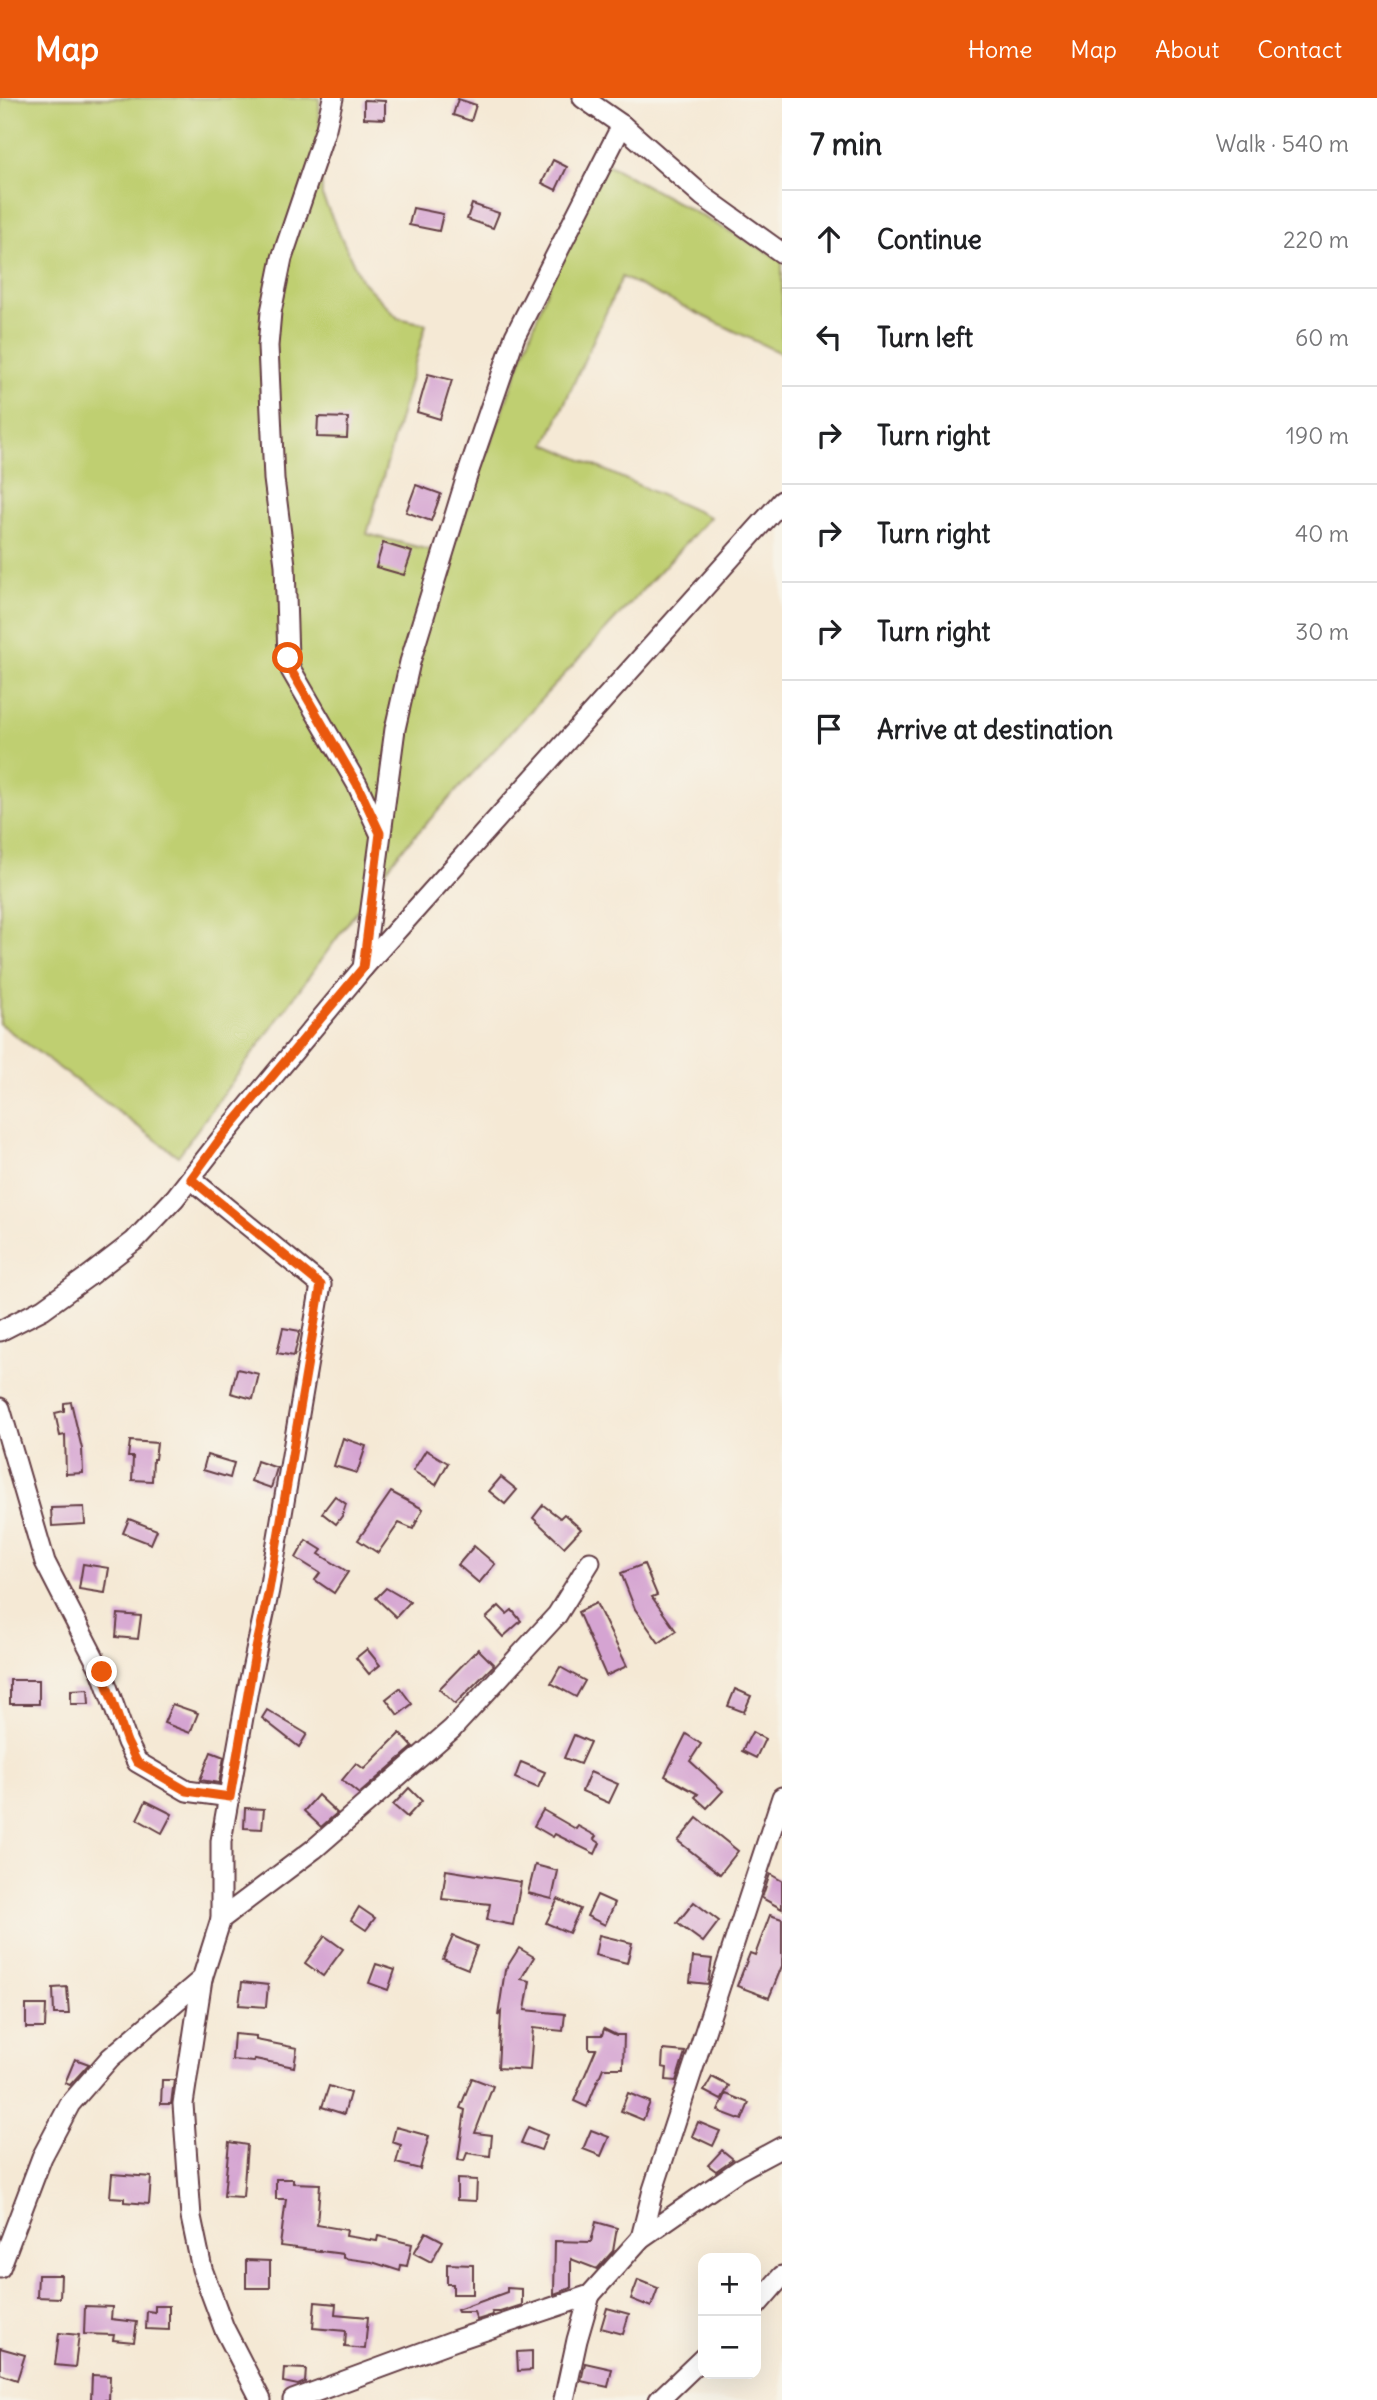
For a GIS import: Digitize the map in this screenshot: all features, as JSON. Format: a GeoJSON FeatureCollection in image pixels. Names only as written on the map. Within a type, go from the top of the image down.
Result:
{"type":"FeatureCollection","features":[{"type":"Feature","properties":{"kind":"street"},"geometry":{"type":"LineString","coordinates":[[333,98],[326,128],[282,258],[271,312],[268,346],[274,479],[285,565],[288,658],[291,670],[357,784],[380,833]]}},
{"type":"Feature","properties":{"kind":"street"},"geometry":{"type":"LineString","coordinates":[[583,98],[622,125],[704,197],[782,253]]}},
{"type":"Feature","properties":{"kind":"street"},"geometry":{"type":"LineString","coordinates":[[363,968],[395,729],[410,662],[467,476],[515,335],[622,125]]}},
{"type":"Feature","properties":{"kind":"street"},"geometry":{"type":"LineString","coordinates":[[0,1331],[43,1308],[123,1250],[191,1179],[220,1139],[363,968],[782,501]]}},
{"type":"Feature","properties":{"kind":"street"},"geometry":{"type":"LineString","coordinates":[[191,1179],[321,1285],[269,1590],[221,1841],[220,1919],[202,1979],[183,2104],[191,2217],[202,2269],[220,2316],[261,2400]]}},
{"type":"Feature","properties":{"kind":"street"},"geometry":{"type":"LineString","coordinates":[[0,1408],[45,1562],[102,1672],[137,1762],[187,1791],[230,1797]]}},
{"type":"Feature","properties":{"kind":"street"},"geometry":{"type":"LineString","coordinates":[[220,1919],[314,1849],[452,1729],[557,1615],[590,1562]]}},
{"type":"Feature","properties":{"kind":"street"},"geometry":{"type":"LineString","coordinates":[[641,2238],[653,2190],[782,1797]]}},
{"type":"Feature","properties":{"kind":"street"},"geometry":{"type":"LineString","coordinates":[[0,2268],[42,2157],[70,2104],[110,2058],[202,1979]]}},
{"type":"Feature","properties":{"kind":"street"},"geometry":{"type":"LineString","coordinates":[[564,2400],[590,2295],[641,2238],[739,2170],[782,2147]]}},
{"type":"Feature","properties":{"kind":"street"},"geometry":{"type":"LineString","coordinates":[[761,2300],[782,2276]]}},
{"type":"Feature","properties":{"kind":"street"},"geometry":{"type":"LineString","coordinates":[[293,2400],[456,2340],[590,2295]]}},
{"type":"Feature","properties":{"kind":"street"},"geometry":{"type":"LineString","coordinates":[[659,2400],[698,2363]]}},
{"type":"Feature","properties":{"kind":"green space"},"geometry":{"type":"Polygon","coordinates":[[[0,98],[319,98],[322,196],[361,280],[398,318],[426,324],[367,534],[449,555],[596,158],[782,260],[782,354],[622,277],[546,444],[710,517],[399,853],[178,1156],[0,1024],[0,98]]]}},
{"type":"Feature","properties":{"kind":"building"},"geometry":{"type":"Polygon","coordinates":[[[458,99],[476,105],[471,121],[453,115],[458,99]]]}},
{"type":"Feature","properties":{"kind":"building"},"geometry":{"type":"Polygon","coordinates":[[[364,100],[385,101],[385,119],[364,118],[364,100]]]}},
{"type":"Feature","properties":{"kind":"building"},"geometry":{"type":"Polygon","coordinates":[[[553,160],[567,167],[556,190],[542,183],[553,160]]]}},
{"type":"Feature","properties":{"kind":"building"},"geometry":{"type":"Polygon","coordinates":[[[472,204],[499,213],[493,228],[467,219],[472,204]]]}},
{"type":"Feature","properties":{"kind":"building"},"geometry":{"type":"Polygon","coordinates":[[[413,208],[443,214],[439,231],[409,225],[413,208]]]}},
{"type":"Feature","properties":{"kind":"building"},"geometry":{"type":"Polygon","coordinates":[[[428,374],[452,380],[440,419],[417,412],[428,374]]]}},
{"type":"Feature","properties":{"kind":"building"},"geometry":{"type":"Polygon","coordinates":[[[318,417],[348,418],[347,438],[317,437],[318,417]]]}},
{"type":"Feature","properties":{"kind":"building"},"geometry":{"type":"Polygon","coordinates":[[[416,485],[441,494],[431,521],[406,512],[416,485]]]}},
{"type":"Feature","properties":{"kind":"building"},"geometry":{"type":"Polygon","coordinates":[[[383,543],[412,552],[404,575],[376,567],[383,543]]]}},
{"type":"Feature","properties":{"kind":"building"},"geometry":{"type":"Polygon","coordinates":[[[283,1328],[300,1331],[294,1356],[277,1353],[283,1328]]]}},
{"type":"Feature","properties":{"kind":"building"},"geometry":{"type":"Polygon","coordinates":[[[237,1369],[259,1374],[253,1399],[231,1393],[237,1369]]]}},
{"type":"Feature","properties":{"kind":"building"},"geometry":{"type":"Polygon","coordinates":[[[71,1402],[82,1449],[83,1473],[66,1474],[65,1435],[60,1436],[55,1413],[64,1411],[64,1403],[71,1402]]]}},
{"type":"Feature","properties":{"kind":"building"},"geometry":{"type":"Polygon","coordinates":[[[343,1438],[366,1446],[357,1473],[334,1466],[343,1438]]]}},
{"type":"Feature","properties":{"kind":"building"},"geometry":{"type":"Polygon","coordinates":[[[130,1441],[157,1443],[152,1481],[132,1480],[133,1457],[128,1457],[130,1441]]]}},
{"type":"Feature","properties":{"kind":"building"},"geometry":{"type":"Polygon","coordinates":[[[426,1450],[448,1463],[436,1485],[413,1471],[426,1450]]]}},
{"type":"Feature","properties":{"kind":"building"},"geometry":{"type":"Polygon","coordinates":[[[207,1455],[234,1463],[230,1478],[203,1470],[207,1455]]]}},
{"type":"Feature","properties":{"kind":"building"},"geometry":{"type":"Polygon","coordinates":[[[257,1461],[277,1468],[271,1488],[251,1481],[257,1461]]]}},
{"type":"Feature","properties":{"kind":"building"},"geometry":{"type":"Polygon","coordinates":[[[501,1477],[517,1490],[505,1504],[489,1491],[501,1477]]]}},
{"type":"Feature","properties":{"kind":"building"},"geometry":{"type":"Polygon","coordinates":[[[391,1492],[423,1509],[413,1529],[399,1523],[378,1553],[358,1540],[391,1492]]]}},
{"type":"Feature","properties":{"kind":"building"},"geometry":{"type":"Polygon","coordinates":[[[335,1496],[346,1504],[336,1524],[322,1513],[335,1496]]]}},
{"type":"Feature","properties":{"kind":"building"},"geometry":{"type":"Polygon","coordinates":[[[543,1505],[560,1518],[564,1514],[581,1529],[564,1547],[533,1518],[543,1505]]]}},
{"type":"Feature","properties":{"kind":"building"},"geometry":{"type":"Polygon","coordinates":[[[84,1507],[85,1524],[52,1526],[51,1508],[84,1507]]]}},
{"type":"Feature","properties":{"kind":"building"},"geometry":{"type":"Polygon","coordinates":[[[129,1519],[157,1530],[151,1544],[123,1533],[129,1519]]]}},
{"type":"Feature","properties":{"kind":"building"},"geometry":{"type":"Polygon","coordinates":[[[306,1540],[322,1550],[319,1554],[348,1572],[334,1593],[315,1580],[320,1573],[296,1558],[306,1540]]]}},
{"type":"Feature","properties":{"kind":"building"},"geometry":{"type":"Polygon","coordinates":[[[474,1546],[495,1564],[479,1583],[458,1565],[474,1546]]]}},
{"type":"Feature","properties":{"kind":"building"},"geometry":{"type":"Polygon","coordinates":[[[83,1564],[109,1568],[105,1593],[79,1589],[83,1564]]]}},
{"type":"Feature","properties":{"kind":"building"},"geometry":{"type":"Polygon","coordinates":[[[644,1564],[657,1595],[652,1597],[676,1631],[659,1643],[635,1609],[621,1573],[644,1564]]]}},
{"type":"Feature","properties":{"kind":"building"},"geometry":{"type":"Polygon","coordinates":[[[386,1588],[410,1602],[396,1617],[376,1598],[386,1588]]]}},
{"type":"Feature","properties":{"kind":"building"},"geometry":{"type":"Polygon","coordinates":[[[596,1603],[627,1666],[606,1676],[578,1612],[596,1603]]]}},
{"type":"Feature","properties":{"kind":"building"},"geometry":{"type":"Polygon","coordinates":[[[499,1606],[507,1614],[512,1610],[521,1621],[503,1637],[486,1618],[499,1606]]]}},
{"type":"Feature","properties":{"kind":"building"},"geometry":{"type":"Polygon","coordinates":[[[118,1614],[141,1616],[138,1639],[116,1637],[118,1614]]]}},
{"type":"Feature","properties":{"kind":"building"},"geometry":{"type":"Polygon","coordinates":[[[367,1649],[380,1665],[369,1674],[356,1658],[367,1649]]]}},
{"type":"Feature","properties":{"kind":"building"},"geometry":{"type":"Polygon","coordinates":[[[478,1649],[494,1665],[455,1704],[439,1689],[478,1649]]]}},
{"type":"Feature","properties":{"kind":"building"},"geometry":{"type":"Polygon","coordinates":[[[560,1667],[585,1681],[576,1697],[551,1683],[560,1667]]]}},
{"type":"Feature","properties":{"kind":"building"},"geometry":{"type":"Polygon","coordinates":[[[10,1680],[39,1680],[39,1704],[10,1704],[10,1680]]]}},
{"type":"Feature","properties":{"kind":"building"},"geometry":{"type":"Polygon","coordinates":[[[400,1688],[412,1704],[398,1715],[386,1699],[400,1688]]]}},
{"type":"Feature","properties":{"kind":"building"},"geometry":{"type":"Polygon","coordinates":[[[88,1689],[89,1704],[71,1704],[71,1690],[88,1689]]]}},
{"type":"Feature","properties":{"kind":"building"},"geometry":{"type":"Polygon","coordinates":[[[735,1689],[751,1696],[744,1712],[728,1706],[735,1689]]]}},
{"type":"Feature","properties":{"kind":"building"},"geometry":{"type":"Polygon","coordinates":[[[172,1704],[198,1713],[190,1733],[164,1723],[172,1704]]]}},
{"type":"Feature","properties":{"kind":"building"},"geometry":{"type":"Polygon","coordinates":[[[267,1710],[307,1734],[299,1747],[262,1718],[267,1710]]]}},
{"type":"Feature","properties":{"kind":"building"},"geometry":{"type":"Polygon","coordinates":[[[752,1732],[765,1739],[756,1758],[742,1751],[752,1732]]]}},
{"type":"Feature","properties":{"kind":"building"},"geometry":{"type":"Polygon","coordinates":[[[400,1733],[413,1747],[359,1794],[342,1780],[356,1763],[364,1769],[400,1733]]]}},
{"type":"Feature","properties":{"kind":"building"},"geometry":{"type":"Polygon","coordinates":[[[686,1734],[701,1744],[690,1761],[723,1791],[707,1808],[695,1797],[698,1794],[665,1776],[686,1734]]]}},
{"type":"Feature","properties":{"kind":"building"},"geometry":{"type":"Polygon","coordinates":[[[574,1735],[590,1742],[580,1764],[564,1758],[574,1735]]]}},
{"type":"Feature","properties":{"kind":"building"},"geometry":{"type":"Polygon","coordinates":[[[211,1752],[224,1757],[219,1783],[200,1780],[211,1752]]]}},
{"type":"Feature","properties":{"kind":"building"},"geometry":{"type":"Polygon","coordinates":[[[521,1762],[545,1772],[538,1788],[515,1778],[521,1762]]]}},
{"type":"Feature","properties":{"kind":"building"},"geometry":{"type":"Polygon","coordinates":[[[590,1772],[618,1784],[609,1803],[582,1791],[590,1772]]]}},
{"type":"Feature","properties":{"kind":"building"},"geometry":{"type":"Polygon","coordinates":[[[409,1788],[422,1801],[407,1817],[393,1805],[409,1788]]]}},
{"type":"Feature","properties":{"kind":"building"},"geometry":{"type":"Polygon","coordinates":[[[318,1795],[337,1813],[321,1827],[304,1811],[318,1795]]]}},
{"type":"Feature","properties":{"kind":"building"},"geometry":{"type":"Polygon","coordinates":[[[146,1801],[172,1814],[162,1833],[137,1819],[146,1801]]]}},
{"type":"Feature","properties":{"kind":"building"},"geometry":{"type":"Polygon","coordinates":[[[245,1808],[264,1809],[262,1829],[244,1828],[245,1808]]]}},
{"type":"Feature","properties":{"kind":"building"},"geometry":{"type":"Polygon","coordinates":[[[543,1810],[576,1829],[578,1826],[596,1836],[594,1839],[600,1843],[595,1854],[534,1826],[543,1810]]]}},
{"type":"Feature","properties":{"kind":"building"},"geometry":{"type":"Polygon","coordinates":[[[697,1818],[738,1851],[720,1874],[678,1841],[697,1818]]]}},
{"type":"Feature","properties":{"kind":"building"},"geometry":{"type":"Polygon","coordinates":[[[535,1865],[558,1871],[552,1899],[528,1893],[535,1865]]]}},
{"type":"Feature","properties":{"kind":"building"},"geometry":{"type":"Polygon","coordinates":[[[446,1870],[521,1882],[513,1925],[487,1920],[490,1904],[442,1899],[446,1870]]]}},
{"type":"Feature","properties":{"kind":"building"},"geometry":{"type":"Polygon","coordinates":[[[770,1874],[782,1881],[782,1909],[762,1898],[770,1874]]]}},
{"type":"Feature","properties":{"kind":"building"},"geometry":{"type":"Polygon","coordinates":[[[597,1895],[615,1903],[605,1925],[587,1916],[597,1895]]]}},
{"type":"Feature","properties":{"kind":"building"},"geometry":{"type":"Polygon","coordinates":[[[558,1899],[580,1909],[569,1933],[546,1923],[558,1899]]]}},
{"type":"Feature","properties":{"kind":"building"},"geometry":{"type":"Polygon","coordinates":[[[694,1902],[719,1921],[703,1942],[677,1923],[694,1902]]]}},
{"type":"Feature","properties":{"kind":"building"},"geometry":{"type":"Polygon","coordinates":[[[359,1907],[375,1918],[366,1930],[351,1920],[359,1907]]]}},
{"type":"Feature","properties":{"kind":"building"},"geometry":{"type":"Polygon","coordinates":[[[770,1915],[782,1919],[782,1966],[769,1998],[737,1986],[750,1953],[755,1955],[770,1915]]]}},
{"type":"Feature","properties":{"kind":"building"},"geometry":{"type":"Polygon","coordinates":[[[599,1935],[632,1943],[627,1963],[595,1955],[599,1935]]]}},
{"type":"Feature","properties":{"kind":"building"},"geometry":{"type":"Polygon","coordinates":[[[325,1936],[343,1949],[323,1976],[305,1963],[325,1936]]]}},
{"type":"Feature","properties":{"kind":"building"},"geometry":{"type":"Polygon","coordinates":[[[453,1936],[477,1946],[468,1969],[443,1959],[453,1936]]]}},
{"type":"Feature","properties":{"kind":"building"},"geometry":{"type":"Polygon","coordinates":[[[519,1948],[534,1957],[521,1979],[530,1981],[525,2010],[565,2014],[563,2031],[533,2028],[530,2070],[498,2068],[501,2012],[498,2016],[505,1970],[519,1948]]]}},
{"type":"Feature","properties":{"kind":"building"},"geometry":{"type":"Polygon","coordinates":[[[693,1957],[712,1959],[708,1984],[690,1982],[693,1957]]]}},
{"type":"Feature","properties":{"kind":"building"},"geometry":{"type":"Polygon","coordinates":[[[376,1964],[395,1970],[388,1990],[369,1983],[376,1964]]]}},
{"type":"Feature","properties":{"kind":"building"},"geometry":{"type":"Polygon","coordinates":[[[242,1982],[268,1985],[266,2007],[239,2005],[242,1982]]]}},
{"type":"Feature","properties":{"kind":"building"},"geometry":{"type":"Polygon","coordinates":[[[67,1987],[69,2014],[54,2014],[53,1988],[67,1987]]]}},
{"type":"Feature","properties":{"kind":"building"},"geometry":{"type":"Polygon","coordinates":[[[26,2005],[46,2005],[45,2028],[26,2028],[26,2005]]]}},
{"type":"Feature","properties":{"kind":"building"},"geometry":{"type":"Polygon","coordinates":[[[604,2029],[616,2035],[624,2035],[623,2068],[603,2068],[587,2107],[574,2101],[596,2049],[589,2049],[589,2035],[602,2035],[604,2029]]]}},
{"type":"Feature","properties":{"kind":"building"},"geometry":{"type":"Polygon","coordinates":[[[234,2034],[256,2036],[256,2040],[297,2048],[294,2067],[255,2059],[254,2062],[232,2060],[234,2034]]]}},
{"type":"Feature","properties":{"kind":"building"},"geometry":{"type":"Polygon","coordinates":[[[663,2050],[685,2052],[676,2081],[666,2080],[667,2068],[662,2067],[663,2050]]]}},
{"type":"Feature","properties":{"kind":"building"},"geometry":{"type":"Polygon","coordinates":[[[75,2059],[89,2064],[70,2085],[65,2083],[75,2059]]]}},
{"type":"Feature","properties":{"kind":"building"},"geometry":{"type":"Polygon","coordinates":[[[712,2077],[729,2086],[721,2100],[704,2091],[712,2077]]]}},
{"type":"Feature","properties":{"kind":"building"},"geometry":{"type":"Polygon","coordinates":[[[472,2078],[493,2086],[475,2133],[492,2135],[490,2156],[467,2153],[464,2161],[458,2160],[465,2110],[460,2108],[472,2078]]]}},
{"type":"Feature","properties":{"kind":"building"},"geometry":{"type":"Polygon","coordinates":[[[162,2080],[174,2080],[171,2104],[161,2104],[162,2080]]]}},
{"type":"Feature","properties":{"kind":"building"},"geometry":{"type":"Polygon","coordinates":[[[329,2086],[350,2093],[344,2114],[322,2107],[329,2086]]]}},
{"type":"Feature","properties":{"kind":"building"},"geometry":{"type":"Polygon","coordinates":[[[628,2093],[650,2102],[643,2120],[621,2111],[628,2093]]]}},
{"type":"Feature","properties":{"kind":"building"},"geometry":{"type":"Polygon","coordinates":[[[726,2094],[749,2103],[742,2120],[718,2111],[726,2094]]]}},
{"type":"Feature","properties":{"kind":"building"},"geometry":{"type":"Polygon","coordinates":[[[698,2122],[720,2131],[713,2146],[692,2136],[698,2122]]]}},
{"type":"Feature","properties":{"kind":"building"},"geometry":{"type":"Polygon","coordinates":[[[396,2127],[429,2136],[420,2169],[396,2163],[401,2145],[392,2142],[396,2127]]]}},
{"type":"Feature","properties":{"kind":"building"},"geometry":{"type":"Polygon","coordinates":[[[528,2127],[547,2135],[541,2150],[521,2143],[528,2127]]]}},
{"type":"Feature","properties":{"kind":"building"},"geometry":{"type":"Polygon","coordinates":[[[591,2130],[609,2137],[601,2156],[583,2149],[591,2130]]]}},
{"type":"Feature","properties":{"kind":"building"},"geometry":{"type":"Polygon","coordinates":[[[229,2142],[247,2145],[243,2197],[224,2196],[229,2142]]]}},
{"type":"Feature","properties":{"kind":"building"},"geometry":{"type":"Polygon","coordinates":[[[722,2150],[733,2159],[716,2171],[708,2165],[722,2150]]]}},
{"type":"Feature","properties":{"kind":"building"},"geometry":{"type":"Polygon","coordinates":[[[112,2174],[151,2177],[149,2204],[124,2202],[124,2198],[110,2197],[112,2174]]]}},
{"type":"Feature","properties":{"kind":"building"},"geometry":{"type":"Polygon","coordinates":[[[276,2179],[320,2184],[317,2225],[347,2230],[346,2236],[377,2241],[378,2236],[412,2244],[407,2266],[401,2265],[400,2271],[372,2262],[343,2258],[343,2254],[280,2246],[286,2199],[276,2199],[276,2179]]]}},
{"type":"Feature","properties":{"kind":"building"},"geometry":{"type":"Polygon","coordinates":[[[457,2179],[477,2180],[476,2201],[457,2200],[457,2179]]]}},
{"type":"Feature","properties":{"kind":"building"},"geometry":{"type":"Polygon","coordinates":[[[596,2222],[617,2228],[613,2251],[597,2269],[571,2259],[571,2288],[554,2294],[555,2241],[591,2242],[596,2222]]]}},
{"type":"Feature","properties":{"kind":"building"},"geometry":{"type":"Polygon","coordinates":[[[426,2232],[443,2241],[431,2262],[414,2253],[426,2232]]]}},
{"type":"Feature","properties":{"kind":"building"},"geometry":{"type":"Polygon","coordinates":[[[246,2260],[270,2261],[270,2288],[246,2288],[246,2260]]]}},
{"type":"Feature","properties":{"kind":"building"},"geometry":{"type":"Polygon","coordinates":[[[447,2264],[473,2265],[473,2294],[453,2294],[453,2284],[447,2284],[447,2264]]]}},
{"type":"Feature","properties":{"kind":"building"},"geometry":{"type":"Polygon","coordinates":[[[38,2275],[61,2275],[60,2298],[37,2297],[38,2275]]]}},
{"type":"Feature","properties":{"kind":"building"},"geometry":{"type":"Polygon","coordinates":[[[638,2280],[658,2288],[651,2307],[631,2299],[638,2280]]]}},
{"type":"Feature","properties":{"kind":"building"},"geometry":{"type":"Polygon","coordinates":[[[507,2288],[522,2289],[522,2305],[492,2312],[493,2315],[477,2320],[474,2312],[457,2310],[507,2292],[507,2288]]]}},
{"type":"Feature","properties":{"kind":"building"},"geometry":{"type":"Polygon","coordinates":[[[315,2302],[336,2304],[335,2314],[368,2317],[365,2349],[345,2347],[346,2331],[313,2328],[315,2302]]]}},
{"type":"Feature","properties":{"kind":"building"},"geometry":{"type":"Polygon","coordinates":[[[85,2306],[112,2307],[111,2319],[137,2322],[134,2342],[113,2340],[114,2335],[84,2334],[85,2306]]]}},
{"type":"Feature","properties":{"kind":"building"},"geometry":{"type":"Polygon","coordinates":[[[155,2306],[169,2306],[169,2330],[146,2329],[147,2311],[155,2312],[155,2306]]]}},
{"type":"Feature","properties":{"kind":"building"},"geometry":{"type":"Polygon","coordinates":[[[607,2308],[629,2314],[623,2334],[601,2328],[607,2308]]]}},
{"type":"Feature","properties":{"kind":"building"},"geometry":{"type":"Polygon","coordinates":[[[59,2333],[79,2335],[75,2367],[55,2365],[59,2333]]]}},
{"type":"Feature","properties":{"kind":"building"},"geometry":{"type":"Polygon","coordinates":[[[0,2348],[25,2355],[17,2380],[0,2374],[0,2348]]]}},
{"type":"Feature","properties":{"kind":"building"},"geometry":{"type":"Polygon","coordinates":[[[532,2351],[532,2370],[518,2371],[517,2352],[532,2351]]]}},
{"type":"Feature","properties":{"kind":"building"},"geometry":{"type":"Polygon","coordinates":[[[585,2363],[612,2369],[608,2387],[581,2381],[585,2363]]]}},
{"type":"Feature","properties":{"kind":"building"},"geometry":{"type":"Polygon","coordinates":[[[284,2368],[306,2369],[305,2382],[298,2385],[283,2382],[284,2368]]]}},
{"type":"Feature","properties":{"kind":"building"},"geometry":{"type":"Polygon","coordinates":[[[92,2375],[110,2376],[109,2400],[91,2400],[92,2375]]]}},
{"type":"Feature","properties":{"kind":"route"},"geometry":{"type":"LineString","coordinates":[[102,1672],[137,1762],[187,1791],[230,1797],[269,1590],[321,1285],[191,1179],[220,1139],[363,968],[380,833],[357,784],[291,670],[288,658]]}}]}
